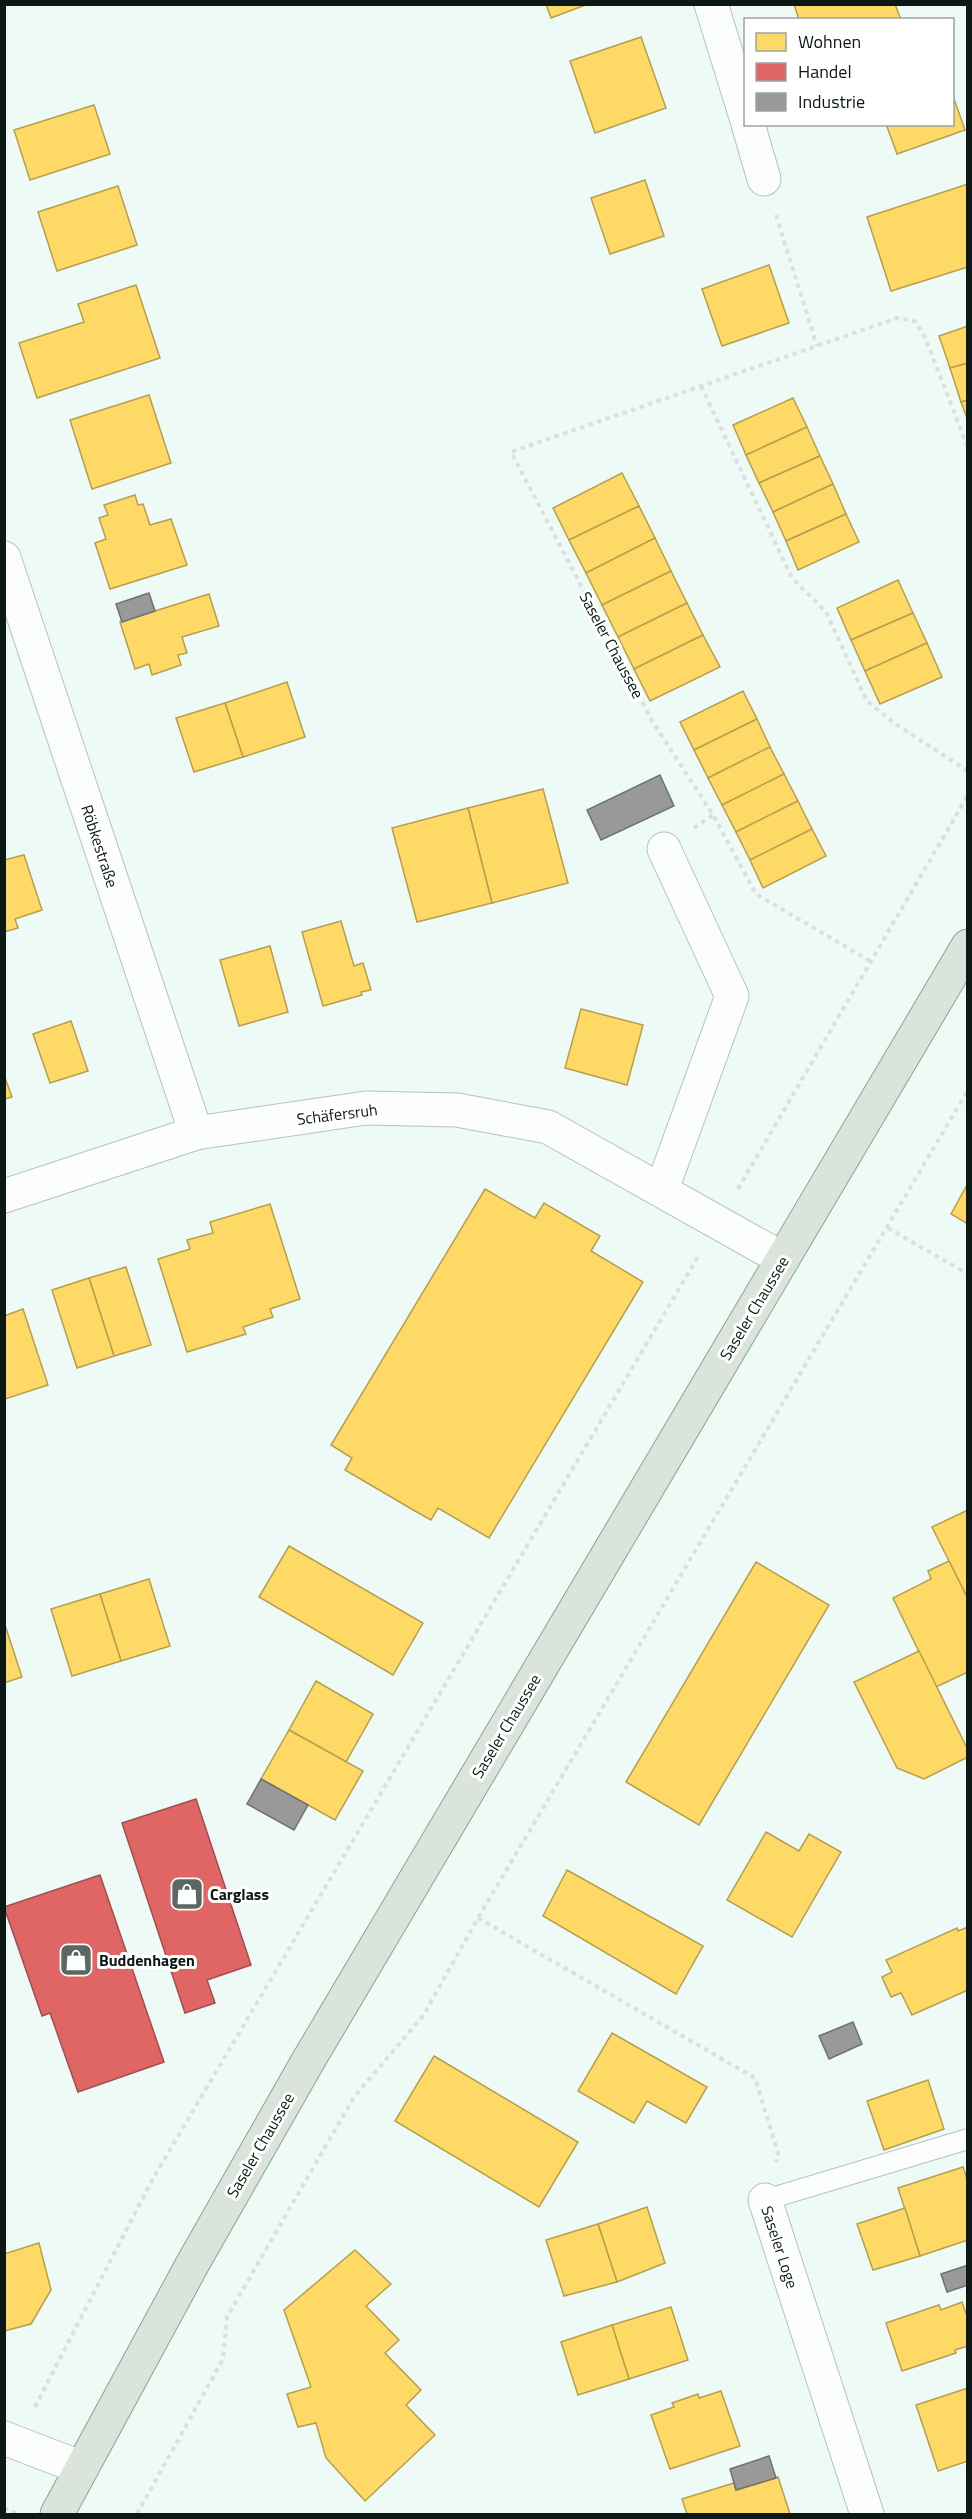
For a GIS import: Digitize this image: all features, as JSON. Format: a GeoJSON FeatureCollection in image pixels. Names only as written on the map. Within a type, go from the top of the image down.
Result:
{"type":"FeatureCollection","features":[{"type":"Feature","properties":{"kind":"main road","name":"Saseler Chaussee"},"geometry":{"type":"LineString","coordinates":[[57,2514],[193,2263],[302,2071],[968,946]]}},
{"type":"Feature","properties":{"kind":"street"},"geometry":{"type":"LineString","coordinates":[[711,4],[744,111]]}},
{"type":"Feature","properties":{"kind":"street"},"geometry":{"type":"LineString","coordinates":[[749,126],[764,179]]}},
{"type":"Feature","properties":{"kind":"street","name":"Röbkestraße"},"geometry":{"type":"LineString","coordinates":[[4,558],[196,1133]]}},
{"type":"Feature","properties":{"kind":"street"},"geometry":{"type":"LineString","coordinates":[[662,1189],[732,996],[664,849]]}},
{"type":"Feature","properties":{"kind":"street","name":"Schäfersruh"},"geometry":{"type":"LineString","coordinates":[[4,1196],[196,1133],[366,1108],[457,1110],[548,1127],[783,1259]]}},
{"type":"Feature","properties":{"kind":"street","name":"Saseler Loge"},"geometry":{"type":"LineString","coordinates":[[765,2200],[867,2514]]}},
{"type":"Feature","properties":{"kind":"street"},"geometry":{"type":"LineString","coordinates":[[11,2440],[82,2468]]}},
{"type":"Feature","properties":{"kind":"lane"},"geometry":{"type":"LineString","coordinates":[[765,2200],[968,2139]]}},
{"type":"Feature","properties":{"kind":"path"},"geometry":{"type":"LineString","coordinates":[[764,179],[817,346]]}},
{"type":"Feature","properties":{"kind":"path","name":"Saseler Chaussee"},"geometry":{"type":"LineString","coordinates":[[870,961],[756,894],[713,815],[651,719],[510,452],[897,318],[915,321],[925,337],[968,448]]}},
{"type":"Feature","properties":{"kind":"path"},"geometry":{"type":"LineString","coordinates":[[701,386],[792,578],[826,612],[867,701],[894,723],[968,771]]}},
{"type":"Feature","properties":{"kind":"path"},"geometry":{"type":"LineString","coordinates":[[11,2440],[151,2182],[719,1222],[968,795]]}},
{"type":"Feature","properties":{"kind":"path"},"geometry":{"type":"LineString","coordinates":[[137,2514],[223,2359],[227,2317],[354,2097],[423,2016],[478,1918],[968,1090]]}},
{"type":"Feature","properties":{"kind":"path"},"geometry":{"type":"LineString","coordinates":[[888,1228],[968,1274]]}},
{"type":"Feature","properties":{"kind":"path","name":"Saseler Loge"},"geometry":{"type":"LineString","coordinates":[[478,1918],[755,2078],[778,2153],[765,2200]]}},
{"type":"Feature","properties":{"kind":"path"},"geometry":{"type":"LineString","coordinates":[[4,2508],[18,2514]]}},
{"type":"Feature","properties":{"kind":"building: Wohnen"},"geometry":{"type":"Polygon","coordinates":[[[546,4],[588,4],[551,18],[546,4]]]}},
{"type":"Feature","properties":{"kind":"building: Wohnen"},"geometry":{"type":"Polygon","coordinates":[[[794,4],[895,4],[900,18],[798,18],[794,4]]]}},
{"type":"Feature","properties":{"kind":"building: Wohnen"},"geometry":{"type":"Polygon","coordinates":[[[641,37],[666,108],[595,133],[570,61],[641,37]]]}},
{"type":"Feature","properties":{"kind":"building: Wohnen"},"geometry":{"type":"Polygon","coordinates":[[[954,99],[965,130],[897,154],[887,126],[954,126],[954,99]]]}},
{"type":"Feature","properties":{"kind":"building: Wohnen"},"geometry":{"type":"Polygon","coordinates":[[[94,105],[110,154],[30,180],[14,130],[94,105]]]}},
{"type":"Feature","properties":{"kind":"building: Wohnen"},"geometry":{"type":"Polygon","coordinates":[[[645,180],[664,236],[610,254],[591,198],[645,180]]]}},
{"type":"Feature","properties":{"kind":"building: Wohnen"},"geometry":{"type":"Polygon","coordinates":[[[968,184],[968,267],[891,291],[867,217],[968,184]]]}},
{"type":"Feature","properties":{"kind":"building: Wohnen"},"geometry":{"type":"Polygon","coordinates":[[[118,186],[137,245],[57,271],[38,212],[118,186]]]}},
{"type":"Feature","properties":{"kind":"building: Wohnen"},"geometry":{"type":"Polygon","coordinates":[[[769,265],[789,323],[722,346],[702,289],[769,265]]]}},
{"type":"Feature","properties":{"kind":"building: Wohnen"},"geometry":{"type":"Polygon","coordinates":[[[136,285],[160,358],[37,398],[19,343],[84,322],[78,304],[136,285]]]}},
{"type":"Feature","properties":{"kind":"building: Wohnen"},"geometry":{"type":"Polygon","coordinates":[[[968,326],[968,363],[950,368],[939,336],[968,326]]]}},
{"type":"Feature","properties":{"kind":"building: Wohnen"},"geometry":{"type":"Polygon","coordinates":[[[968,363],[968,400],[961,402],[950,368],[968,363]]]}},
{"type":"Feature","properties":{"kind":"building: Wohnen"},"geometry":{"type":"Polygon","coordinates":[[[149,395],[171,463],[92,489],[70,420],[149,395]]]}},
{"type":"Feature","properties":{"kind":"building: Wohnen"},"geometry":{"type":"Polygon","coordinates":[[[793,398],[807,427],[746,455],[733,425],[793,398]]]}},
{"type":"Feature","properties":{"kind":"building: Wohnen"},"geometry":{"type":"Polygon","coordinates":[[[968,400],[968,421],[961,402],[968,400]]]}},
{"type":"Feature","properties":{"kind":"building: Wohnen"},"geometry":{"type":"Polygon","coordinates":[[[807,427],[820,456],[759,483],[746,455],[807,427]]]}},
{"type":"Feature","properties":{"kind":"building: Wohnen"},"geometry":{"type":"Polygon","coordinates":[[[820,456],[833,484],[773,512],[759,483],[820,456]]]}},
{"type":"Feature","properties":{"kind":"building: Wohnen"},"geometry":{"type":"Polygon","coordinates":[[[622,473],[639,506],[569,540],[553,508],[622,473]]]}},
{"type":"Feature","properties":{"kind":"building: Wohnen"},"geometry":{"type":"Polygon","coordinates":[[[833,484],[846,514],[786,541],[773,512],[833,484]]]}},
{"type":"Feature","properties":{"kind":"building: Wohnen"},"geometry":{"type":"Polygon","coordinates":[[[135,495],[138,505],[143,504],[150,525],[171,519],[187,565],[110,589],[95,543],[106,539],[99,518],[108,515],[104,505],[135,495]]]}},
{"type":"Feature","properties":{"kind":"building: Wohnen"},"geometry":{"type":"Polygon","coordinates":[[[639,506],[655,538],[586,573],[569,540],[639,506]]]}},
{"type":"Feature","properties":{"kind":"building: Wohnen"},"geometry":{"type":"Polygon","coordinates":[[[846,514],[859,542],[798,570],[786,541],[846,514]]]}},
{"type":"Feature","properties":{"kind":"building: Wohnen"},"geometry":{"type":"Polygon","coordinates":[[[655,538],[671,571],[602,605],[586,573],[655,538]]]}},
{"type":"Feature","properties":{"kind":"building: Wohnen"},"geometry":{"type":"Polygon","coordinates":[[[671,571],[687,603],[618,637],[602,605],[671,571]]]}},
{"type":"Feature","properties":{"kind":"building: Wohnen"},"geometry":{"type":"Polygon","coordinates":[[[898,580],[913,613],[851,640],[837,608],[898,580]]]}},
{"type":"Feature","properties":{"kind":"building: Wohnen"},"geometry":{"type":"Polygon","coordinates":[[[209,594],[219,626],[182,637],[187,653],[178,655],[181,665],[152,675],[149,664],[135,669],[120,622],[209,594]]]}},
{"type":"Feature","properties":{"kind":"building: Wohnen"},"geometry":{"type":"Polygon","coordinates":[[[687,603],[703,635],[634,669],[618,637],[687,603]]]}},
{"type":"Feature","properties":{"kind":"building: Wohnen"},"geometry":{"type":"Polygon","coordinates":[[[913,613],[927,643],[865,671],[851,640],[913,613]]]}},
{"type":"Feature","properties":{"kind":"building: Wohnen"},"geometry":{"type":"Polygon","coordinates":[[[703,635],[720,667],[650,701],[634,669],[703,635]]]}},
{"type":"Feature","properties":{"kind":"building: Wohnen"},"geometry":{"type":"Polygon","coordinates":[[[927,643],[942,677],[880,704],[865,671],[927,643]]]}},
{"type":"Feature","properties":{"kind":"building: Wohnen"},"geometry":{"type":"Polygon","coordinates":[[[287,682],[305,737],[243,757],[225,703],[287,682]]]}},
{"type":"Feature","properties":{"kind":"building: Wohnen"},"geometry":{"type":"Polygon","coordinates":[[[743,691],[757,719],[694,750],[680,722],[743,691]]]}},
{"type":"Feature","properties":{"kind":"building: Wohnen"},"geometry":{"type":"Polygon","coordinates":[[[225,703],[243,757],[194,772],[176,718],[225,703]]]}},
{"type":"Feature","properties":{"kind":"building: Wohnen"},"geometry":{"type":"Polygon","coordinates":[[[757,719],[770,747],[708,778],[694,750],[757,719]]]}},
{"type":"Feature","properties":{"kind":"building: Wohnen"},"geometry":{"type":"Polygon","coordinates":[[[770,747],[784,774],[722,805],[708,778],[770,747]]]}},
{"type":"Feature","properties":{"kind":"building: Wohnen"},"geometry":{"type":"Polygon","coordinates":[[[784,774],[798,801],[736,832],[722,805],[784,774]]]}},
{"type":"Feature","properties":{"kind":"building: Wohnen"},"geometry":{"type":"Polygon","coordinates":[[[543,789],[568,883],[492,903],[468,808],[543,789]]]}},
{"type":"Feature","properties":{"kind":"building: Wohnen"},"geometry":{"type":"Polygon","coordinates":[[[798,801],[812,829],[750,860],[736,832],[798,801]]]}},
{"type":"Feature","properties":{"kind":"building: Wohnen"},"geometry":{"type":"Polygon","coordinates":[[[468,808],[492,903],[417,922],[392,828],[468,808]]]}},
{"type":"Feature","properties":{"kind":"building: Wohnen"},"geometry":{"type":"Polygon","coordinates":[[[812,829],[826,856],[763,888],[750,860],[812,829]]]}},
{"type":"Feature","properties":{"kind":"building: Wohnen"},"geometry":{"type":"Polygon","coordinates":[[[24,855],[42,910],[15,919],[18,928],[4,932],[4,860],[24,855]]]}},
{"type":"Feature","properties":{"kind":"building: Wohnen"},"geometry":{"type":"Polygon","coordinates":[[[341,921],[354,966],[363,963],[371,990],[361,992],[362,995],[323,1006],[302,932],[341,921]]]}},
{"type":"Feature","properties":{"kind":"building: Wohnen"},"geometry":{"type":"Polygon","coordinates":[[[270,946],[288,1012],[239,1026],[220,960],[270,946]]]}},
{"type":"Feature","properties":{"kind":"building: Wohnen"},"geometry":{"type":"Polygon","coordinates":[[[581,1009],[643,1025],[627,1085],[565,1068],[581,1009]]]}},
{"type":"Feature","properties":{"kind":"building: Wohnen"},"geometry":{"type":"Polygon","coordinates":[[[71,1021],[88,1071],[50,1083],[33,1034],[71,1021]]]}},
{"type":"Feature","properties":{"kind":"building: Wohnen"},"geometry":{"type":"Polygon","coordinates":[[[4,1075],[12,1097],[4,1099],[4,1075]]]}},
{"type":"Feature","properties":{"kind":"building: Wohnen"},"geometry":{"type":"Polygon","coordinates":[[[968,1183],[968,1224],[951,1214],[968,1183]]]}},
{"type":"Feature","properties":{"kind":"building: Wohnen"},"geometry":{"type":"Polygon","coordinates":[[[485,1189],[535,1218],[544,1203],[600,1236],[591,1251],[643,1282],[489,1538],[438,1508],[431,1520],[345,1470],[352,1458],[331,1445],[485,1189]]]}},
{"type":"Feature","properties":{"kind":"building: Wohnen"},"geometry":{"type":"Polygon","coordinates":[[[270,1204],[300,1299],[270,1309],[273,1317],[243,1327],[246,1334],[187,1352],[158,1259],[190,1249],[187,1240],[213,1233],[210,1222],[270,1204]]]}},
{"type":"Feature","properties":{"kind":"building: Wohnen"},"geometry":{"type":"Polygon","coordinates":[[[126,1267],[151,1345],[114,1356],[89,1278],[126,1267]]]}},
{"type":"Feature","properties":{"kind":"building: Wohnen"},"geometry":{"type":"Polygon","coordinates":[[[89,1278],[114,1356],[77,1368],[52,1290],[89,1278]]]}},
{"type":"Feature","properties":{"kind":"building: Wohnen"},"geometry":{"type":"Polygon","coordinates":[[[23,1309],[48,1385],[5,1399],[4,1316],[23,1309]]]}},
{"type":"Feature","properties":{"kind":"building: Wohnen"},"geometry":{"type":"Polygon","coordinates":[[[968,1510],[968,1599],[932,1527],[968,1510]]]}},
{"type":"Feature","properties":{"kind":"building: Wohnen"},"geometry":{"type":"Polygon","coordinates":[[[289,1546],[423,1623],[393,1675],[259,1597],[289,1546]]]}},
{"type":"Feature","properties":{"kind":"building: Wohnen"},"geometry":{"type":"Polygon","coordinates":[[[949,1561],[968,1599],[968,1672],[936,1687],[893,1598],[931,1579],[928,1571],[949,1561]]]}},
{"type":"Feature","properties":{"kind":"building: Wohnen"},"geometry":{"type":"Polygon","coordinates":[[[756,1562],[829,1605],[699,1825],[626,1782],[756,1562]]]}},
{"type":"Feature","properties":{"kind":"building: Wohnen"},"geometry":{"type":"Polygon","coordinates":[[[149,1579],[170,1646],[121,1661],[100,1594],[149,1579]]]}},
{"type":"Feature","properties":{"kind":"building: Wohnen"},"geometry":{"type":"Polygon","coordinates":[[[100,1594],[121,1661],[72,1676],[51,1609],[100,1594]]]}},
{"type":"Feature","properties":{"kind":"building: Wohnen"},"geometry":{"type":"Polygon","coordinates":[[[4,1622],[22,1677],[4,1683],[4,1622]]]}},
{"type":"Feature","properties":{"kind":"building: Wohnen"},"geometry":{"type":"Polygon","coordinates":[[[919,1651],[968,1750],[968,1757],[924,1779],[897,1768],[854,1682],[919,1651]]]}},
{"type":"Feature","properties":{"kind":"building: Wohnen"},"geometry":{"type":"Polygon","coordinates":[[[316,1681],[373,1714],[346,1762],[289,1730],[316,1681]]]}},
{"type":"Feature","properties":{"kind":"building: Wohnen"},"geometry":{"type":"Polygon","coordinates":[[[289,1730],[363,1771],[335,1820],[261,1779],[289,1730]]]}},
{"type":"Feature","properties":{"kind":"building: Wohnen"},"geometry":{"type":"Polygon","coordinates":[[[766,1832],[799,1851],[809,1834],[841,1852],[792,1937],[727,1900],[766,1832]]]}},
{"type":"Feature","properties":{"kind":"building: Wohnen"},"geometry":{"type":"Polygon","coordinates":[[[567,1870],[703,1946],[676,1994],[543,1916],[567,1870]]]}},
{"type":"Feature","properties":{"kind":"building: Wohnen"},"geometry":{"type":"Polygon","coordinates":[[[968,1927],[968,1990],[912,2015],[901,1993],[891,1997],[882,1977],[892,1972],[886,1960],[957,1928],[958,1931],[968,1927]]]}},
{"type":"Feature","properties":{"kind":"building: Wohnen"},"geometry":{"type":"Polygon","coordinates":[[[612,2033],[707,2087],[686,2123],[647,2101],[634,2123],[578,2091],[612,2033]]]}},
{"type":"Feature","properties":{"kind":"building: Wohnen"},"geometry":{"type":"Polygon","coordinates":[[[434,2056],[578,2142],[539,2207],[395,2121],[434,2056]]]}},
{"type":"Feature","properties":{"kind":"building: Wohnen"},"geometry":{"type":"Polygon","coordinates":[[[928,2080],[944,2129],[884,2150],[867,2101],[928,2080]]]}},
{"type":"Feature","properties":{"kind":"building: Wohnen"},"geometry":{"type":"Polygon","coordinates":[[[963,2167],[968,2182],[968,2240],[920,2256],[898,2188],[963,2167]]]}},
{"type":"Feature","properties":{"kind":"building: Wohnen"},"geometry":{"type":"Polygon","coordinates":[[[647,2207],[665,2263],[617,2282],[598,2224],[647,2207]]]}},
{"type":"Feature","properties":{"kind":"building: Wohnen"},"geometry":{"type":"Polygon","coordinates":[[[905,2208],[920,2256],[873,2270],[857,2224],[905,2208]]]}},
{"type":"Feature","properties":{"kind":"building: Wohnen"},"geometry":{"type":"Polygon","coordinates":[[[598,2224],[617,2282],[564,2296],[546,2240],[598,2224]]]}},
{"type":"Feature","properties":{"kind":"building: Wohnen"},"geometry":{"type":"Polygon","coordinates":[[[39,2243],[51,2290],[31,2324],[4,2331],[4,2254],[39,2243]]]}},
{"type":"Feature","properties":{"kind":"building: Wohnen"},"geometry":{"type":"Polygon","coordinates":[[[355,2250],[391,2284],[366,2306],[399,2340],[385,2353],[421,2390],[406,2405],[435,2435],[365,2501],[326,2458],[316,2423],[298,2427],[287,2394],[311,2387],[284,2310],[355,2250]]]}},
{"type":"Feature","properties":{"kind":"building: Wohnen"},"geometry":{"type":"Polygon","coordinates":[[[962,2302],[968,2319],[968,2346],[955,2350],[956,2353],[902,2371],[886,2323],[939,2305],[941,2310],[962,2302]]]}},
{"type":"Feature","properties":{"kind":"building: Wohnen"},"geometry":{"type":"Polygon","coordinates":[[[671,2307],[688,2360],[629,2379],[612,2325],[671,2307]]]}},
{"type":"Feature","properties":{"kind":"building: Wohnen"},"geometry":{"type":"Polygon","coordinates":[[[612,2325],[629,2379],[578,2395],[561,2342],[612,2325]]]}},
{"type":"Feature","properties":{"kind":"building: Wohnen"},"geometry":{"type":"Polygon","coordinates":[[[968,2388],[968,2461],[938,2471],[916,2405],[968,2388]]]}},
{"type":"Feature","properties":{"kind":"building: Wohnen"},"geometry":{"type":"Polygon","coordinates":[[[721,2391],[740,2446],[670,2469],[651,2415],[674,2407],[672,2403],[698,2394],[699,2398],[721,2391]]]}},
{"type":"Feature","properties":{"kind":"building: Wohnen"},"geometry":{"type":"Polygon","coordinates":[[[778,2477],[790,2514],[687,2514],[682,2499],[734,2483],[736,2490],[778,2477]]]}},
{"type":"Feature","properties":{"kind":"building: Handel","name":"Carglass"},"geometry":{"type":"Polygon","coordinates":[[[196,1799],[251,1965],[207,1980],[215,2003],[185,2013],[122,1823],[196,1799]]]}},
{"type":"Feature","properties":{"kind":"building: Handel","name":"Buddenhagen"},"geometry":{"type":"Polygon","coordinates":[[[100,1875],[164,2062],[78,2092],[50,2013],[42,2016],[4,1907],[100,1875]]]}},
{"type":"Feature","properties":{"kind":"building: Industrie"},"geometry":{"type":"Polygon","coordinates":[[[149,593],[155,611],[122,622],[116,604],[149,593]]]}},
{"type":"Feature","properties":{"kind":"building: Industrie"},"geometry":{"type":"Polygon","coordinates":[[[660,775],[674,806],[601,840],[587,810],[660,775]]]}},
{"type":"Feature","properties":{"kind":"building: Industrie"},"geometry":{"type":"Polygon","coordinates":[[[261,1779],[308,1805],[294,1830],[247,1804],[261,1779]]]}},
{"type":"Feature","properties":{"kind":"building: Industrie"},"geometry":{"type":"Polygon","coordinates":[[[853,2022],[862,2044],[829,2059],[819,2036],[853,2022]]]}},
{"type":"Feature","properties":{"kind":"building: Industrie"},"geometry":{"type":"Polygon","coordinates":[[[968,2265],[968,2285],[947,2292],[941,2274],[968,2265]]]}},
{"type":"Feature","properties":{"kind":"building: Industrie"},"geometry":{"type":"Polygon","coordinates":[[[769,2456],[776,2478],[736,2490],[730,2469],[769,2456]]]}},
{"type":"Feature","properties":{"kind":"place","name":"Carglass"},"geometry":{"type":"Point","coordinates":[187,1894]}},
{"type":"Feature","properties":{"kind":"place","name":"Buddenhagen"},"geometry":{"type":"Point","coordinates":[76,1960]}}]}
